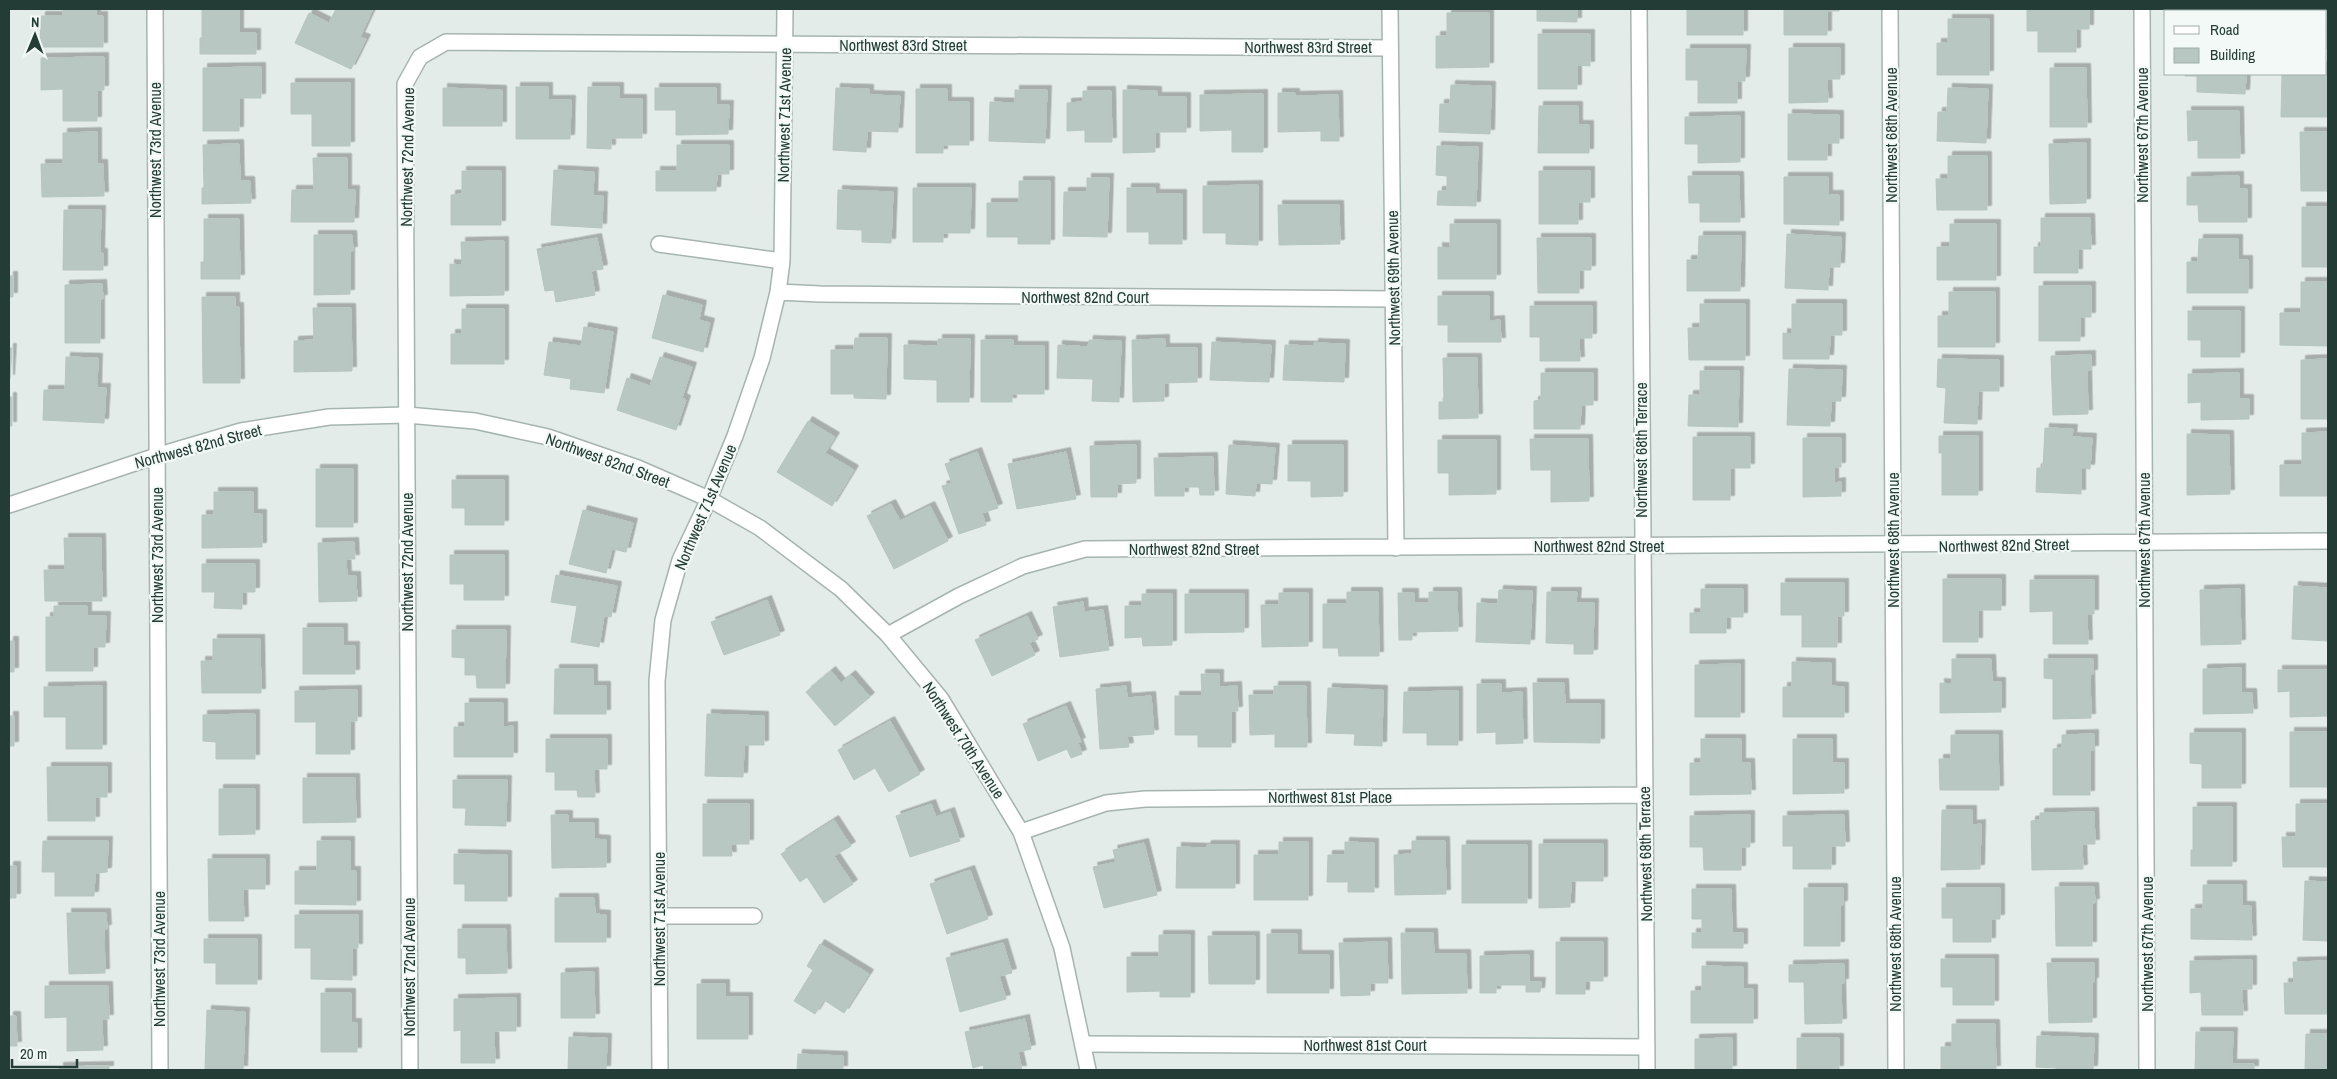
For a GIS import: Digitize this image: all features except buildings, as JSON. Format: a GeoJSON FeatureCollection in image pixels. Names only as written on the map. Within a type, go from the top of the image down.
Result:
{"type":"FeatureCollection","features":[{"type":"Feature","properties":{"kind":"street","name":"Northwest 73rd Avenue"},"geometry":{"type":"LineString","coordinates":[[155,9],[160,1070]]}},
{"type":"Feature","properties":{"kind":"street","name":"Northwest 71st Avenue"},"geometry":{"type":"LineString","coordinates":[[660,1070],[657,681],[663,620],[680,560],[709,499],[735,436],[762,358],[778,292],[782,261],[785,9]]}},
{"type":"Feature","properties":{"kind":"street","name":"Northwest 69th Avenue"},"geometry":{"type":"LineString","coordinates":[[1390,9],[1396,548]]}},
{"type":"Feature","properties":{"kind":"street","name":"Northwest 68th Terrace"},"geometry":{"type":"LineString","coordinates":[[1639,9],[1647,1070]]}},
{"type":"Feature","properties":{"kind":"street","name":"Northwest 68th Avenue"},"geometry":{"type":"LineString","coordinates":[[1890,9],[1896,1070]]}},
{"type":"Feature","properties":{"kind":"street","name":"Northwest 67th Avenue"},"geometry":{"type":"LineString","coordinates":[[2142,9],[2147,1070]]}},
{"type":"Feature","properties":{"kind":"street","name":"Northwest 83rd Street"},"geometry":{"type":"LineString","coordinates":[[420,57],[446,42],[1390,48]]}},
{"type":"Feature","properties":{"kind":"street","name":"Northwest 72nd Avenue"},"geometry":{"type":"LineString","coordinates":[[410,1070],[405,84],[420,57]]}},
{"type":"Feature","properties":{"kind":"street"},"geometry":{"type":"LineString","coordinates":[[659,244],[782,261]]}},
{"type":"Feature","properties":{"kind":"street","name":"Northwest 82nd Court"},"geometry":{"type":"LineString","coordinates":[[778,292],[840,295],[1393,299]]}},
{"type":"Feature","properties":{"kind":"street","name":"Northwest 82nd Street"},"geometry":{"type":"LineString","coordinates":[[9,505],[156,456],[241,432],[329,417],[407,415],[475,421],[548,437],[638,468],[709,499]]}},
{"type":"Feature","properties":{"kind":"street","name":"Northwest 70th Avenue"},"geometry":{"type":"LineString","coordinates":[[709,499],[760,528],[834,583],[888,635],[941,699],[1021,832],[1062,948],[1088,1070]]}},
{"type":"Feature","properties":{"kind":"street","name":"Northwest 82nd Street"},"geometry":{"type":"LineString","coordinates":[[888,635],[959,596],[1023,566],[1084,549],[1642,545],[1893,546],[2328,541]]}},
{"type":"Feature","properties":{"kind":"street","name":"Northwest 81st Place"},"geometry":{"type":"LineString","coordinates":[[1021,832],[1106,803],[1145,799],[1644,795]]}},
{"type":"Feature","properties":{"kind":"street"},"geometry":{"type":"LineString","coordinates":[[660,916],[754,916]]}},
{"type":"Feature","properties":{"kind":"street","name":"Northwest 81st Court"},"geometry":{"type":"LineString","coordinates":[[1083,1044],[1647,1047]]}}]}
